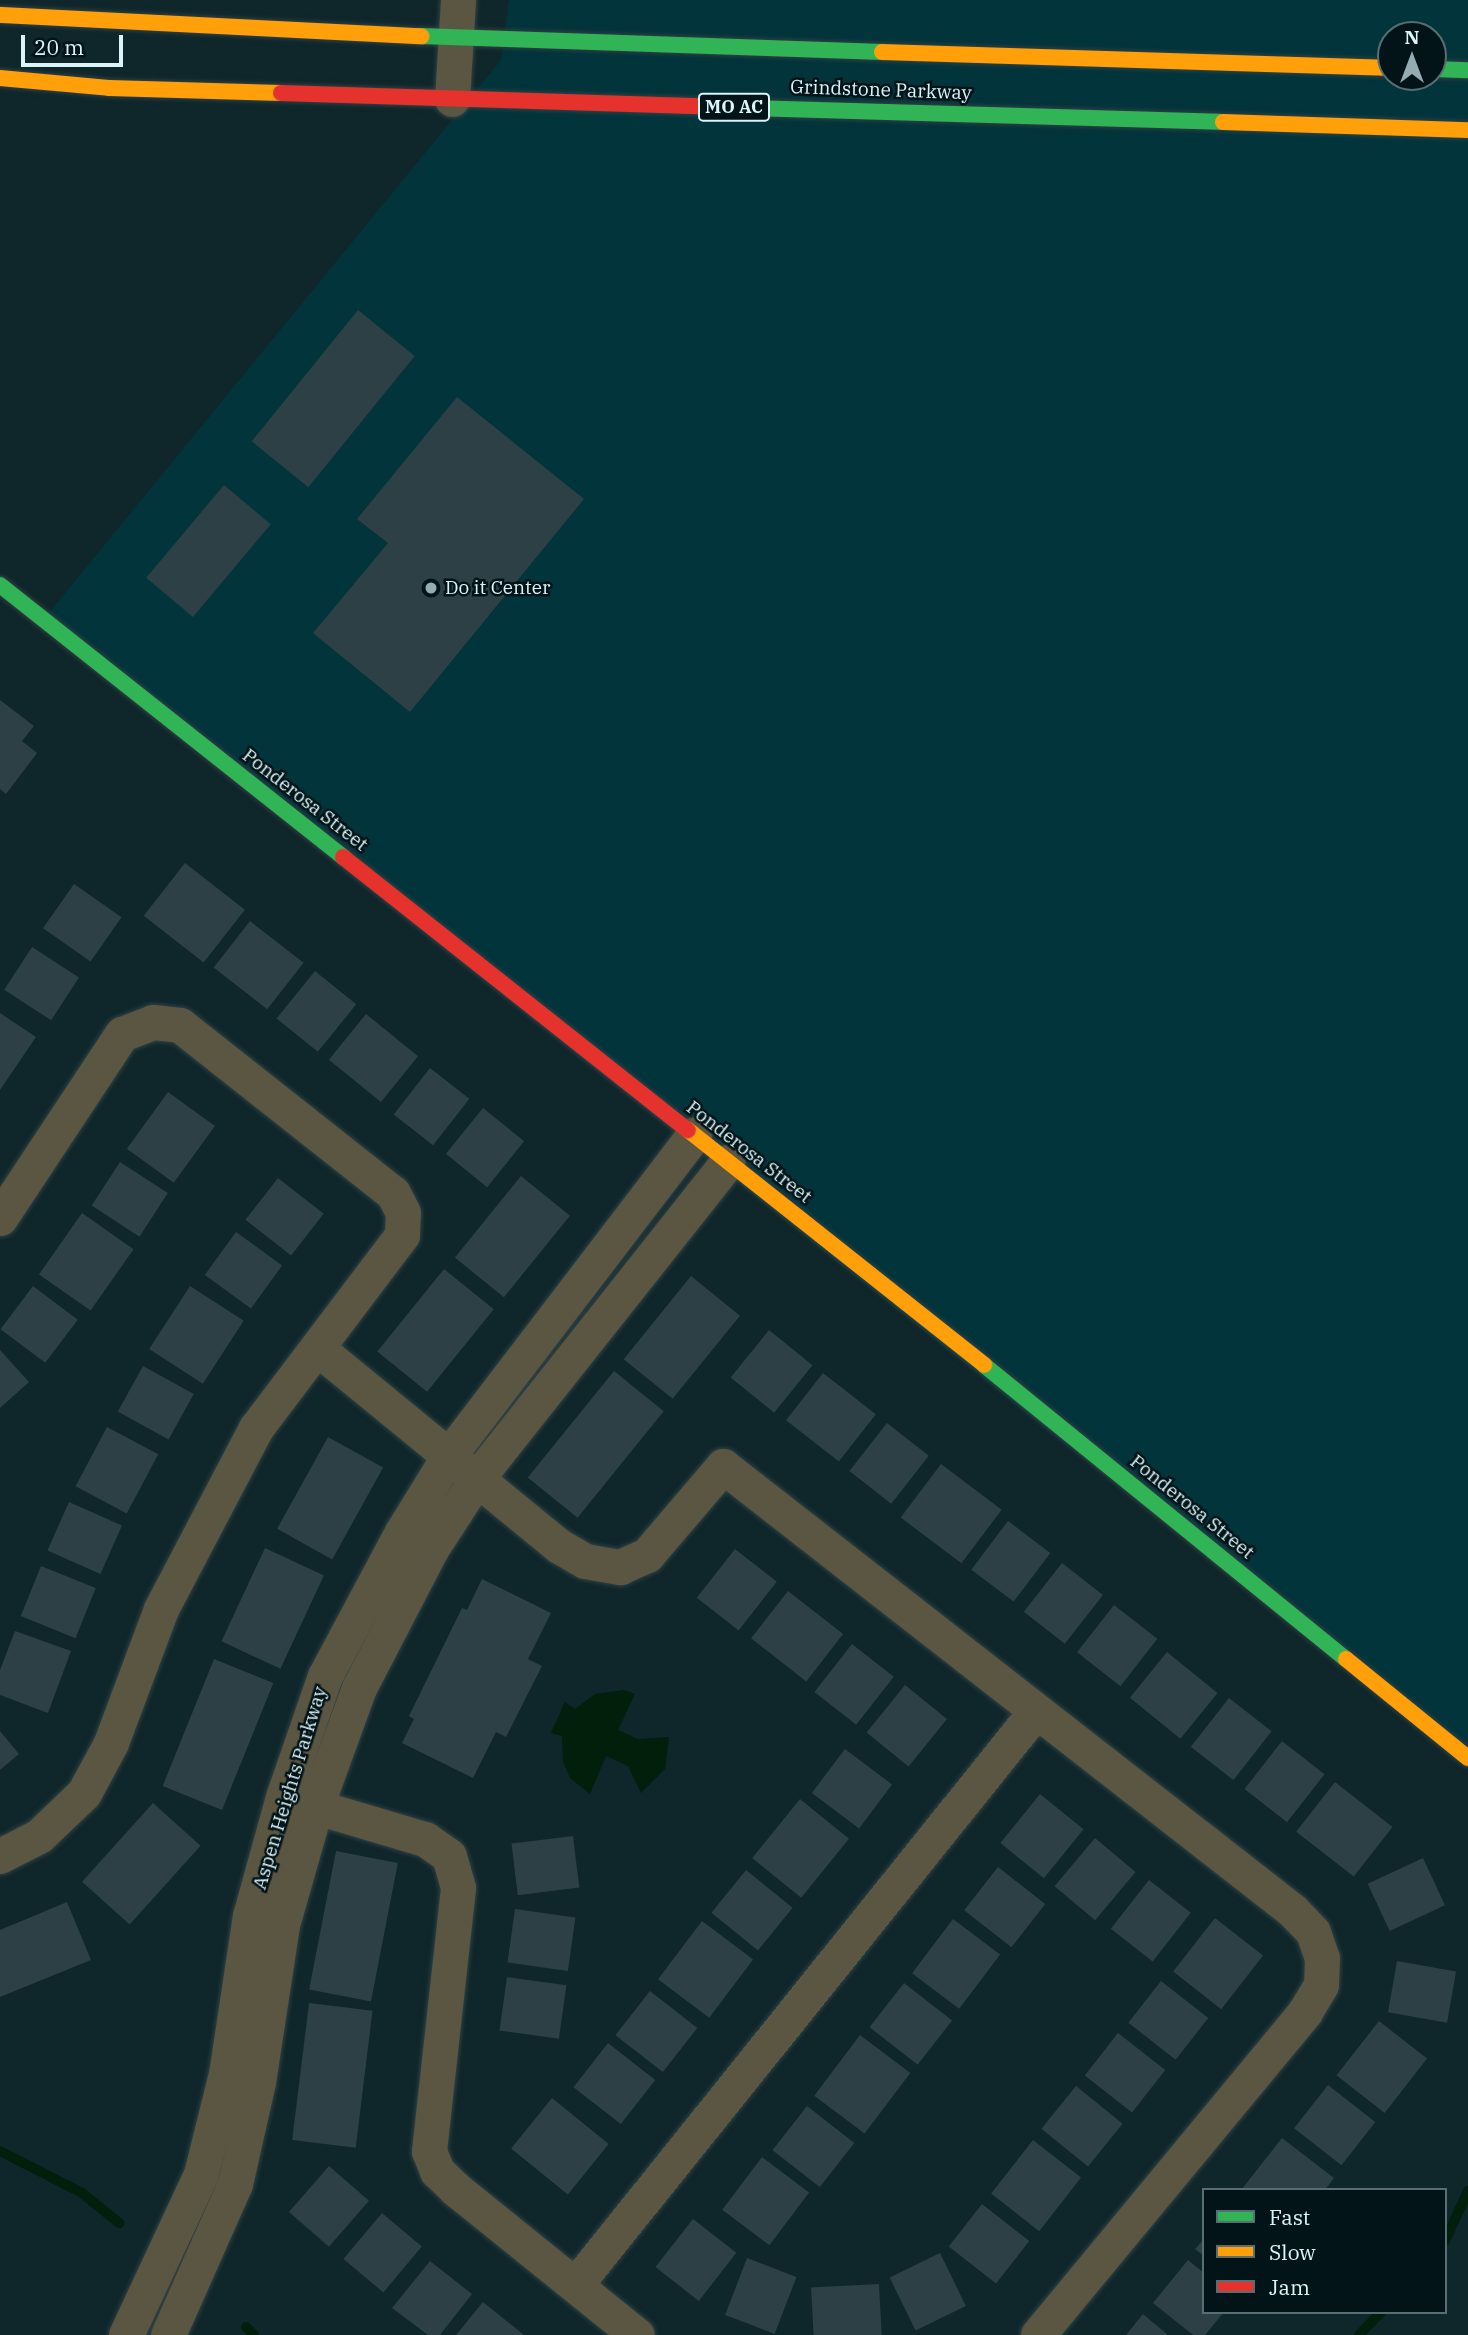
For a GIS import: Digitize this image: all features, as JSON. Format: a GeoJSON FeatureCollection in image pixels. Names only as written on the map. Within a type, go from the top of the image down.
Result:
{"type":"FeatureCollection","features":[{"type":"Feature","properties":{"kind":"main road","name":"Grindstone Parkway"},"geometry":{"type":"LineString","coordinates":[[0,15],[456,38],[1377,68]]}},
{"type":"Feature","properties":{"kind":"main road"},"geometry":{"type":"LineString","coordinates":[[1447,69],[1468,70]]}},
{"type":"Feature","properties":{"kind":"main road","name":"Grindstone Parkway"},"geometry":{"type":"LineString","coordinates":[[0,78],[109,88],[1468,130]]}},
{"type":"Feature","properties":{"kind":"main road","name":"Ponderosa Street"},"geometry":{"type":"LineString","coordinates":[[0,585],[728,1162],[1468,1758]]}},
{"type":"Feature","properties":{"kind":"street"},"geometry":{"type":"LineString","coordinates":[[452,99],[458,0]]}},
{"type":"Feature","properties":{"kind":"street"},"geometry":{"type":"LineString","coordinates":[[0,1218],[122,1034],[153,1021],[180,1026],[393,1193],[403,1213],[402,1235],[256,1428],[167,1597],[111,1743],[84,1793],[39,1836],[0,1856]]}},
{"type":"Feature","properties":{"kind":"street","name":"Aspen Heights Parkway"},"geometry":{"type":"LineString","coordinates":[[126,2335],[201,2174],[226,2074],[250,1916],[283,1797],[325,1676],[402,1532],[450,1454],[694,1135]]}},
{"type":"Feature","properties":{"kind":"street","name":"Aspen Heights Parkway"},"geometry":{"type":"LineString","coordinates":[[168,2335],[234,2184],[258,2082],[282,1925],[316,1806],[359,1688],[431,1549],[478,1477],[601,1317],[728,1162]]}},
{"type":"Feature","properties":{"kind":"street"},"geometry":{"type":"LineString","coordinates":[[317,1348],[450,1454],[559,1546],[585,1561],[620,1567],[647,1555],[723,1466],[1292,1910],[1313,1932],[1322,1958],[1321,1985],[1305,2012],[1038,2335]]}},
{"type":"Feature","properties":{"kind":"street"},"geometry":{"type":"LineString","coordinates":[[576,2284],[1035,1712]]}},
{"type":"Feature","properties":{"kind":"street"},"geometry":{"type":"LineString","coordinates":[[283,1797],[425,1839],[449,1856],[458,1888],[429,2151],[437,2171],[457,2190],[637,2335]]}},
{"type":"Feature","properties":{"kind":"shaded area"},"geometry":{"type":"Polygon","coordinates":[[[509,0],[1468,0],[1468,1765],[39,625],[501,60],[509,0]]]}},
{"type":"Feature","properties":{"kind":"shaded area"},"geometry":{"type":"Polygon","coordinates":[[[624,1690],[635,1694],[618,1730],[638,1739],[669,1737],[665,1769],[641,1793],[628,1766],[606,1756],[590,1794],[570,1778],[563,1762],[562,1736],[551,1733],[565,1702],[575,1709],[595,1694],[624,1690]]]}},
{"type":"Feature","properties":{"kind":"building"},"geometry":{"type":"Polygon","coordinates":[[[358,310],[415,356],[308,487],[252,441],[358,310]]]}},
{"type":"Feature","properties":{"kind":"building","name":"Do it Center"},"geometry":{"type":"Polygon","coordinates":[[[457,397],[584,499],[410,712],[313,633],[388,543],[357,519],[457,397]]]}},
{"type":"Feature","properties":{"kind":"building"},"geometry":{"type":"Polygon","coordinates":[[[224,485],[271,524],[193,617],[146,578],[224,485]]]}},
{"type":"Feature","properties":{"kind":"building"},"geometry":{"type":"Polygon","coordinates":[[[0,700],[34,726],[22,741],[37,753],[6,794],[0,789],[0,700]]]}},
{"type":"Feature","properties":{"kind":"building"},"geometry":{"type":"Polygon","coordinates":[[[185,863],[245,910],[204,963],[144,916],[185,863]]]}},
{"type":"Feature","properties":{"kind":"building"},"geometry":{"type":"Polygon","coordinates":[[[74,884],[122,917],[91,962],[43,928],[74,884]]]}},
{"type":"Feature","properties":{"kind":"building"},"geometry":{"type":"Polygon","coordinates":[[[250,921],[304,963],[267,1009],[214,967],[250,921]]]}},
{"type":"Feature","properties":{"kind":"building"},"geometry":{"type":"Polygon","coordinates":[[[32,947],[79,977],[51,1020],[4,990],[32,947]]]}},
{"type":"Feature","properties":{"kind":"building"},"geometry":{"type":"Polygon","coordinates":[[[315,971],[356,1004],[318,1052],[277,1018],[315,971]]]}},
{"type":"Feature","properties":{"kind":"building"},"geometry":{"type":"Polygon","coordinates":[[[0,1013],[36,1037],[0,1090],[0,1013]]]}},
{"type":"Feature","properties":{"kind":"building"},"geometry":{"type":"Polygon","coordinates":[[[366,1014],[418,1056],[381,1102],[329,1060],[366,1014]]]}},
{"type":"Feature","properties":{"kind":"building"},"geometry":{"type":"Polygon","coordinates":[[[430,1068],[469,1099],[433,1145],[394,1114],[430,1068]]]}},
{"type":"Feature","properties":{"kind":"building"},"geometry":{"type":"Polygon","coordinates":[[[168,1092],[215,1126],[174,1183],[127,1149],[168,1092]]]}},
{"type":"Feature","properties":{"kind":"building"},"geometry":{"type":"Polygon","coordinates":[[[483,1108],[524,1141],[487,1187],[446,1154],[483,1108]]]}},
{"type":"Feature","properties":{"kind":"building"},"geometry":{"type":"Polygon","coordinates":[[[120,1162],[168,1193],[139,1237],[92,1206],[120,1162]]]}},
{"type":"Feature","properties":{"kind":"building"},"geometry":{"type":"Polygon","coordinates":[[[521,1176],[570,1216],[504,1297],[455,1258],[521,1176]]]}},
{"type":"Feature","properties":{"kind":"building"},"geometry":{"type":"Polygon","coordinates":[[[278,1178],[324,1214],[291,1255],[245,1220],[278,1178]]]}},
{"type":"Feature","properties":{"kind":"building"},"geometry":{"type":"Polygon","coordinates":[[[82,1213],[134,1249],[91,1311],[39,1274],[82,1213]]]}},
{"type":"Feature","properties":{"kind":"building"},"geometry":{"type":"Polygon","coordinates":[[[236,1232],[282,1266],[251,1308],[205,1275],[236,1232]]]}},
{"type":"Feature","properties":{"kind":"building"},"geometry":{"type":"Polygon","coordinates":[[[444,1269],[494,1309],[427,1392],[377,1351],[444,1269]]]}},
{"type":"Feature","properties":{"kind":"building"},"geometry":{"type":"Polygon","coordinates":[[[691,1276],[740,1316],[673,1399],[624,1359],[691,1276]]]}},
{"type":"Feature","properties":{"kind":"building"},"geometry":{"type":"Polygon","coordinates":[[[33,1286],[78,1320],[45,1363],[1,1329],[33,1286]]]}},
{"type":"Feature","properties":{"kind":"building"},"geometry":{"type":"Polygon","coordinates":[[[190,1286],[244,1321],[203,1384],[149,1349],[190,1286]]]}},
{"type":"Feature","properties":{"kind":"building"},"geometry":{"type":"Polygon","coordinates":[[[769,1330],[813,1365],[774,1413],[731,1377],[769,1330]]]}},
{"type":"Feature","properties":{"kind":"building"},"geometry":{"type":"Polygon","coordinates":[[[0,1350],[29,1382],[0,1408],[0,1350]]]}},
{"type":"Feature","properties":{"kind":"building"},"geometry":{"type":"Polygon","coordinates":[[[143,1366],[194,1394],[169,1440],[118,1411],[143,1366]]]}},
{"type":"Feature","properties":{"kind":"building"},"geometry":{"type":"Polygon","coordinates":[[[614,1371],[664,1411],[578,1518],[528,1477],[614,1371]]]}},
{"type":"Feature","properties":{"kind":"building"},"geometry":{"type":"Polygon","coordinates":[[[823,1373],[876,1414],[839,1462],[786,1420],[823,1373]]]}},
{"type":"Feature","properties":{"kind":"building"},"geometry":{"type":"Polygon","coordinates":[[[887,1423],[929,1456],[891,1504],[849,1471],[887,1423]]]}},
{"type":"Feature","properties":{"kind":"building"},"geometry":{"type":"Polygon","coordinates":[[[107,1427],[158,1454],[127,1513],[76,1486],[107,1427]]]}},
{"type":"Feature","properties":{"kind":"building"},"geometry":{"type":"Polygon","coordinates":[[[328,1437],[383,1468],[332,1559],[277,1529],[328,1437]]]}},
{"type":"Feature","properties":{"kind":"building"},"geometry":{"type":"Polygon","coordinates":[[[941,1464],[1002,1510],[961,1563],[901,1518],[941,1464]]]}},
{"type":"Feature","properties":{"kind":"building"},"geometry":{"type":"Polygon","coordinates":[[[69,1502],[122,1526],[100,1574],[47,1550],[69,1502]]]}},
{"type":"Feature","properties":{"kind":"building"},"geometry":{"type":"Polygon","coordinates":[[[1008,1521],[1050,1553],[1014,1602],[971,1570],[1008,1521]]]}},
{"type":"Feature","properties":{"kind":"building"},"geometry":{"type":"Polygon","coordinates":[[[265,1548],[324,1575],[280,1669],[221,1641],[265,1548]]]}},
{"type":"Feature","properties":{"kind":"building"},"geometry":{"type":"Polygon","coordinates":[[[735,1549],[777,1582],[739,1630],[697,1598],[735,1549]]]}},
{"type":"Feature","properties":{"kind":"building"},"geometry":{"type":"Polygon","coordinates":[[[1062,1563],[1103,1595],[1065,1644],[1024,1612],[1062,1563]]]}},
{"type":"Feature","properties":{"kind":"building"},"geometry":{"type":"Polygon","coordinates":[[[41,1566],[96,1588],[75,1638],[21,1616],[41,1566]]]}},
{"type":"Feature","properties":{"kind":"building"},"geometry":{"type":"Polygon","coordinates":[[[482,1579],[551,1613],[528,1659],[542,1666],[506,1737],[496,1732],[473,1778],[402,1743],[414,1719],[409,1716],[462,1608],[467,1610],[482,1579]]]}},
{"type":"Feature","properties":{"kind":"building"},"geometry":{"type":"Polygon","coordinates":[[[788,1591],[843,1634],[806,1681],[751,1638],[788,1591]]]}},
{"type":"Feature","properties":{"kind":"building"},"geometry":{"type":"Polygon","coordinates":[[[1114,1605],[1157,1639],[1120,1686],[1077,1652],[1114,1605]]]}},
{"type":"Feature","properties":{"kind":"building"},"geometry":{"type":"Polygon","coordinates":[[[15,1631],[71,1651],[48,1713],[0,1695],[0,1670],[15,1631]]]}},
{"type":"Feature","properties":{"kind":"building"},"geometry":{"type":"Polygon","coordinates":[[[852,1644],[894,1677],[856,1725],[814,1692],[852,1644]]]}},
{"type":"Feature","properties":{"kind":"building"},"geometry":{"type":"Polygon","coordinates":[[[1167,1652],[1218,1693],[1180,1739],[1130,1698],[1167,1652]]]}},
{"type":"Feature","properties":{"kind":"building"},"geometry":{"type":"Polygon","coordinates":[[[214,1659],[273,1683],[222,1810],[163,1786],[214,1659]]]}},
{"type":"Feature","properties":{"kind":"building"},"geometry":{"type":"Polygon","coordinates":[[[905,1685],[947,1719],[909,1766],[867,1732],[905,1685]]]}},
{"type":"Feature","properties":{"kind":"building"},"geometry":{"type":"Polygon","coordinates":[[[1229,1698],[1272,1731],[1233,1780],[1191,1747],[1229,1698]]]}},
{"type":"Feature","properties":{"kind":"building"},"geometry":{"type":"Polygon","coordinates":[[[0,1731],[19,1754],[0,1770],[0,1731]]]}},
{"type":"Feature","properties":{"kind":"building"},"geometry":{"type":"Polygon","coordinates":[[[1282,1741],[1325,1774],[1287,1822],[1244,1789],[1282,1741]]]}},
{"type":"Feature","properties":{"kind":"building"},"geometry":{"type":"Polygon","coordinates":[[[845,1749],[892,1785],[859,1828],[812,1793],[845,1749]]]}},
{"type":"Feature","properties":{"kind":"building"},"geometry":{"type":"Polygon","coordinates":[[[1335,1782],[1393,1827],[1354,1877],[1296,1832],[1335,1782]]]}},
{"type":"Feature","properties":{"kind":"building"},"geometry":{"type":"Polygon","coordinates":[[[1040,1794],[1084,1829],[1044,1878],[1000,1843],[1040,1794]]]}},
{"type":"Feature","properties":{"kind":"building"},"geometry":{"type":"Polygon","coordinates":[[[800,1799],[849,1839],[801,1898],[752,1858],[800,1799]]]}},
{"type":"Feature","properties":{"kind":"building"},"geometry":{"type":"Polygon","coordinates":[[[153,1803],[201,1846],[130,1925],[82,1882],[153,1803]]]}},
{"type":"Feature","properties":{"kind":"building"},"geometry":{"type":"Polygon","coordinates":[[[573,1836],[579,1888],[518,1895],[511,1844],[573,1836]]]}},
{"type":"Feature","properties":{"kind":"building"},"geometry":{"type":"Polygon","coordinates":[[[1095,1838],[1136,1872],[1095,1920],[1055,1886],[1095,1838]]]}},
{"type":"Feature","properties":{"kind":"building"},"geometry":{"type":"Polygon","coordinates":[[[336,1851],[398,1863],[371,2001],[309,1989],[336,1851]]]}},
{"type":"Feature","properties":{"kind":"building"},"geometry":{"type":"Polygon","coordinates":[[[1423,1858],[1445,1905],[1390,1931],[1368,1884],[1423,1858]]]}},
{"type":"Feature","properties":{"kind":"building"},"geometry":{"type":"Polygon","coordinates":[[[998,1867],[1045,1904],[1011,1947],[964,1910],[998,1867]]]}},
{"type":"Feature","properties":{"kind":"building"},"geometry":{"type":"Polygon","coordinates":[[[746,1870],[793,1908],[758,1951],[711,1913],[746,1870]]]}},
{"type":"Feature","properties":{"kind":"building"},"geometry":{"type":"Polygon","coordinates":[[[1149,1880],[1191,1913],[1153,1961],[1111,1929],[1149,1880]]]}},
{"type":"Feature","properties":{"kind":"building"},"geometry":{"type":"Polygon","coordinates":[[[67,1902],[91,1960],[0,1997],[0,1930],[67,1902]]]}},
{"type":"Feature","properties":{"kind":"building"},"geometry":{"type":"Polygon","coordinates":[[[515,1909],[575,1917],[568,1971],[507,1962],[515,1909]]]}},
{"type":"Feature","properties":{"kind":"building"},"geometry":{"type":"Polygon","coordinates":[[[1215,1918],[1263,1956],[1221,2009],[1173,1972],[1215,1918]]]}},
{"type":"Feature","properties":{"kind":"building"},"geometry":{"type":"Polygon","coordinates":[[[953,1919],[1000,1955],[959,2009],[912,1973],[953,1919]]]}},
{"type":"Feature","properties":{"kind":"building"},"geometry":{"type":"Polygon","coordinates":[[[702,1921],[753,1960],[709,2018],[658,1979],[702,1921]]]}},
{"type":"Feature","properties":{"kind":"building"},"geometry":{"type":"Polygon","coordinates":[[[1397,1961],[1456,1971],[1447,2023],[1388,2012],[1397,1961]]]}},
{"type":"Feature","properties":{"kind":"building"},"geometry":{"type":"Polygon","coordinates":[[[507,1977],[566,1985],[559,2039],[499,2030],[507,1977]]]}},
{"type":"Feature","properties":{"kind":"building"},"geometry":{"type":"Polygon","coordinates":[[[1161,1981],[1208,2018],[1176,2060],[1128,2023],[1161,1981]]]}},
{"type":"Feature","properties":{"kind":"building"},"geometry":{"type":"Polygon","coordinates":[[[904,1983],[952,2021],[918,2065],[870,2027],[904,1983]]]}},
{"type":"Feature","properties":{"kind":"building"},"geometry":{"type":"Polygon","coordinates":[[[650,1991],[697,2028],[663,2072],[616,2035],[650,1991]]]}},
{"type":"Feature","properties":{"kind":"building"},"geometry":{"type":"Polygon","coordinates":[[[309,2003],[373,2011],[356,2148],[292,2140],[309,2003]]]}},
{"type":"Feature","properties":{"kind":"building"},"geometry":{"type":"Polygon","coordinates":[[[1379,2021],[1427,2059],[1385,2113],[1337,2075],[1379,2021]]]}},
{"type":"Feature","properties":{"kind":"building"},"geometry":{"type":"Polygon","coordinates":[[[1118,2033],[1165,2070],[1132,2112],[1085,2076],[1118,2033]]]}},
{"type":"Feature","properties":{"kind":"building"},"geometry":{"type":"Polygon","coordinates":[[[860,2035],[910,2073],[865,2134],[814,2096],[860,2035]]]}},
{"type":"Feature","properties":{"kind":"building"},"geometry":{"type":"Polygon","coordinates":[[[608,2043],[655,2080],[621,2124],[574,2087],[608,2043]]]}},
{"type":"Feature","properties":{"kind":"building"},"geometry":{"type":"Polygon","coordinates":[[[1328,2085],[1375,2122],[1341,2165],[1294,2128],[1328,2085]]]}},
{"type":"Feature","properties":{"kind":"building"},"geometry":{"type":"Polygon","coordinates":[[[1076,2086],[1123,2124],[1088,2167],[1041,2129],[1076,2086]]]}},
{"type":"Feature","properties":{"kind":"building"},"geometry":{"type":"Polygon","coordinates":[[[552,2098],[609,2144],[568,2194],[511,2149],[552,2098]]]}},
{"type":"Feature","properties":{"kind":"building"},"geometry":{"type":"Polygon","coordinates":[[[807,2106],[854,2143],[820,2187],[773,2150],[807,2106]]]}},
{"type":"Feature","properties":{"kind":"building"},"geometry":{"type":"Polygon","coordinates":[[[1282,2138],[1334,2178],[1326,2188],[1243,2188],[1282,2138]]]}},
{"type":"Feature","properties":{"kind":"building"},"geometry":{"type":"Polygon","coordinates":[[[1033,2140],[1081,2178],[1039,2231],[991,2194],[1033,2140]]]}},
{"type":"Feature","properties":{"kind":"building"},"geometry":{"type":"Polygon","coordinates":[[[762,2157],[809,2193],[769,2245],[722,2210],[762,2157]]]}},
{"type":"Feature","properties":{"kind":"building"},"geometry":{"type":"Polygon","coordinates":[[[329,2166],[369,2201],[329,2247],[289,2212],[329,2166]]]}},
{"type":"Feature","properties":{"kind":"building"},"geometry":{"type":"Polygon","coordinates":[[[982,2204],[1029,2241],[996,2283],[949,2247],[982,2204]]]}},
{"type":"Feature","properties":{"kind":"building"},"geometry":{"type":"Polygon","coordinates":[[[382,2213],[422,2246],[383,2292],[343,2259],[382,2213]]]}},
{"type":"Feature","properties":{"kind":"building"},"geometry":{"type":"Polygon","coordinates":[[[693,2219],[736,2253],[699,2301],[655,2267],[693,2219]]]}},
{"type":"Feature","properties":{"kind":"building"},"geometry":{"type":"Polygon","coordinates":[[[1202,2241],[1202,2254],[1195,2249],[1202,2241]]]}},
{"type":"Feature","properties":{"kind":"building"},"geometry":{"type":"Polygon","coordinates":[[[940,2253],[966,2306],[916,2331],[890,2278],[940,2253]]]}},
{"type":"Feature","properties":{"kind":"building"},"geometry":{"type":"Polygon","coordinates":[[[747,2258],[796,2277],[775,2334],[725,2315],[747,2258]]]}},
{"type":"Feature","properties":{"kind":"building"},"geometry":{"type":"Polygon","coordinates":[[[1188,2260],[1202,2271],[1202,2314],[1222,2314],[1205,2335],[1193,2335],[1153,2303],[1188,2260]]]}},
{"type":"Feature","properties":{"kind":"building"},"geometry":{"type":"Polygon","coordinates":[[[430,2261],[472,2294],[440,2335],[428,2335],[392,2308],[430,2261]]]}},
{"type":"Feature","properties":{"kind":"building"},"geometry":{"type":"Polygon","coordinates":[[[879,2284],[882,2335],[814,2335],[811,2288],[879,2284]]]}},
{"type":"Feature","properties":{"kind":"building"},"geometry":{"type":"Polygon","coordinates":[[[483,2302],[524,2335],[456,2335],[483,2302]]]}},
{"type":"Feature","properties":{"kind":"building"},"geometry":{"type":"Polygon","coordinates":[[[1143,2314],[1168,2335],[1126,2335],[1143,2314]]]}},
{"type":"Feature","properties":{"kind":"waterway"},"geometry":{"type":"LineString","coordinates":[[0,2151],[82,2193],[119,2223]]}},
{"type":"Feature","properties":{"kind":"waterway"},"geometry":{"type":"LineString","coordinates":[[1447,2237],[1468,2191]]}},
{"type":"Feature","properties":{"kind":"waterway"},"geometry":{"type":"LineString","coordinates":[[1359,2335],[1379,2314]]}},
{"type":"Feature","properties":{"kind":"waterway"},"geometry":{"type":"LineString","coordinates":[[246,2327],[254,2335]]}},
{"type":"Feature","properties":{"kind":"traffic: fast"},"geometry":{"type":"LineString","coordinates":[[421,36],[882,52]]}},
{"type":"Feature","properties":{"kind":"traffic: fast"},"geometry":{"type":"LineString","coordinates":[[1447,69],[1468,70]]}},
{"type":"Feature","properties":{"kind":"traffic: fast"},"geometry":{"type":"LineString","coordinates":[[716,107],[1223,122]]}},
{"type":"Feature","properties":{"kind":"traffic: fast"},"geometry":{"type":"LineString","coordinates":[[0,585],[343,857]]}},
{"type":"Feature","properties":{"kind":"traffic: fast"},"geometry":{"type":"LineString","coordinates":[[984,1365],[1346,1659]]}},
{"type":"Feature","properties":{"kind":"traffic: slow"},"geometry":{"type":"LineString","coordinates":[[0,15],[421,36]]}},
{"type":"Feature","properties":{"kind":"traffic: slow"},"geometry":{"type":"LineString","coordinates":[[882,52],[1377,68]]}},
{"type":"Feature","properties":{"kind":"traffic: slow"},"geometry":{"type":"LineString","coordinates":[[0,78],[109,88],[281,93]]}},
{"type":"Feature","properties":{"kind":"traffic: slow"},"geometry":{"type":"LineString","coordinates":[[1223,122],[1468,130]]}},
{"type":"Feature","properties":{"kind":"traffic: slow"},"geometry":{"type":"LineString","coordinates":[[688,1130],[984,1365]]}},
{"type":"Feature","properties":{"kind":"traffic: slow"},"geometry":{"type":"LineString","coordinates":[[1346,1659],[1468,1758]]}},
{"type":"Feature","properties":{"kind":"traffic: jam"},"geometry":{"type":"LineString","coordinates":[[281,93],[716,107]]}},
{"type":"Feature","properties":{"kind":"traffic: jam"},"geometry":{"type":"LineString","coordinates":[[343,857],[688,1130]]}},
{"type":"Feature","properties":{"kind":"place","name":"Do it Center"},"geometry":{"type":"Point","coordinates":[431,588]}}]}
